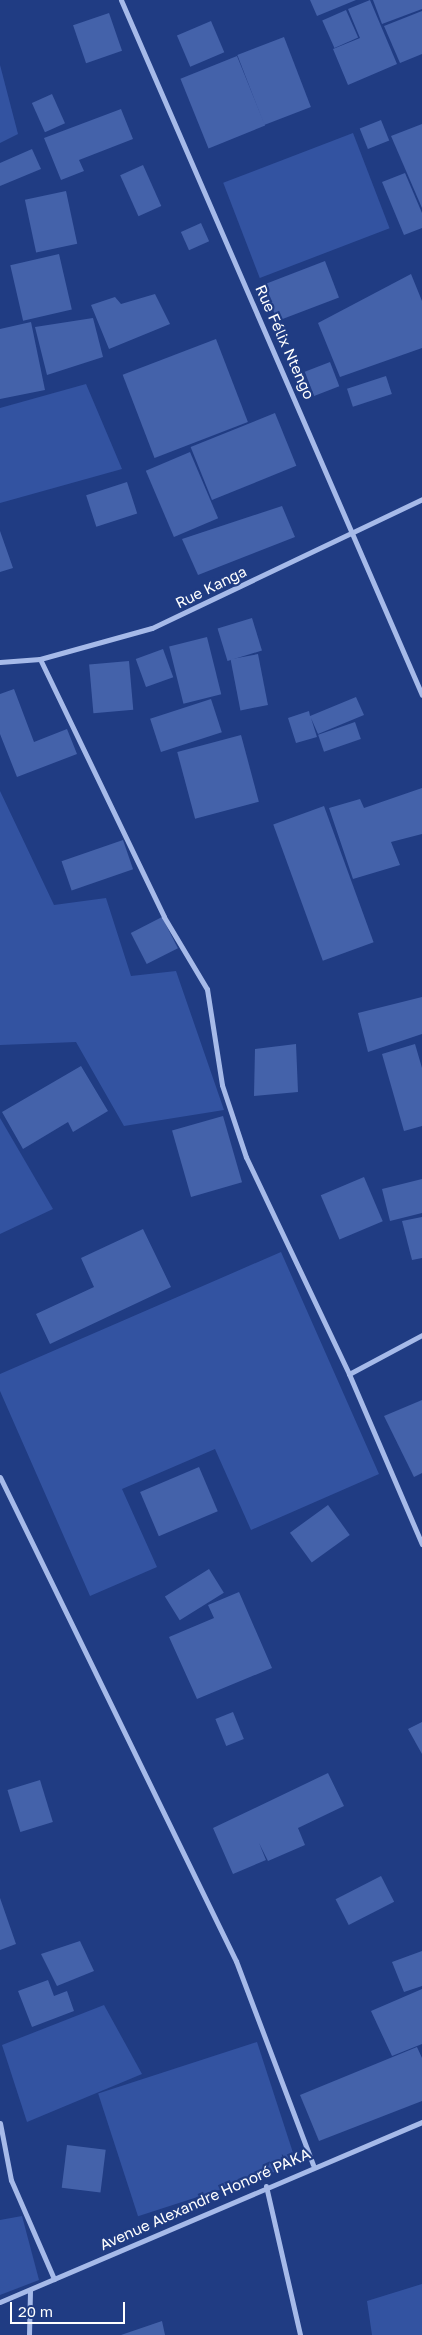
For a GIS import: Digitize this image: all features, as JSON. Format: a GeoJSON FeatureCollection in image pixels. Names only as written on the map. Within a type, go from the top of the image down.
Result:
{"type":"FeatureCollection","features":[{"type":"Feature","properties":{"kind":"street","name":"Rue Félix Ntengo"},"geometry":{"type":"LineString","coordinates":[[121,0],[354,530],[422,695]]}},
{"type":"Feature","properties":{"kind":"street","name":"Rue Kanga"},"geometry":{"type":"LineString","coordinates":[[0,662],[40,659],[152,628],[422,499]]}},
{"type":"Feature","properties":{"kind":"street"},"geometry":{"type":"LineString","coordinates":[[40,659],[164,917],[207,989],[222,1085],[246,1158],[350,1374],[422,1544]]}},
{"type":"Feature","properties":{"kind":"street"},"geometry":{"type":"LineString","coordinates":[[350,1374],[422,1335]]}},
{"type":"Feature","properties":{"kind":"street"},"geometry":{"type":"LineString","coordinates":[[0,1477],[236,1961],[313,2165]]}},
{"type":"Feature","properties":{"kind":"street","name":"Avenue Alexandre Honoré PAKA"},"geometry":{"type":"LineString","coordinates":[[0,2302],[313,2165],[422,2122]]}},
{"type":"Feature","properties":{"kind":"street"},"geometry":{"type":"LineString","coordinates":[[0,2123],[11,2180],[54,2280]]}},
{"type":"Feature","properties":{"kind":"street"},"geometry":{"type":"LineString","coordinates":[[266,2186],[300,2335]]}},
{"type":"Feature","properties":{"kind":"street"},"geometry":{"type":"LineString","coordinates":[[29,2335],[30,2290]]}},
{"type":"Feature","properties":{"kind":"shaded area"},"geometry":{"type":"Polygon","coordinates":[[[0,65],[18,134],[0,143],[0,65]]]}},
{"type":"Feature","properties":{"kind":"shaded area"},"geometry":{"type":"Polygon","coordinates":[[[353,133],[390,228],[260,278],[223,183],[353,133]]]}},
{"type":"Feature","properties":{"kind":"shaded area"},"geometry":{"type":"Polygon","coordinates":[[[86,384],[122,469],[0,503],[0,408],[86,384]]]}},
{"type":"Feature","properties":{"kind":"shaded area"},"geometry":{"type":"Polygon","coordinates":[[[0,791],[54,905],[106,898],[131,976],[176,971],[224,1110],[124,1126],[76,1042],[0,1045],[0,791]]]}},
{"type":"Feature","properties":{"kind":"shaded area"},"geometry":{"type":"Polygon","coordinates":[[[0,1118],[53,1209],[0,1234],[0,1118]]]}},
{"type":"Feature","properties":{"kind":"shaded area"},"geometry":{"type":"Polygon","coordinates":[[[281,1252],[379,1474],[251,1530],[215,1449],[122,1489],[157,1567],[90,1596],[0,1391],[0,1374],[281,1252]]]}},
{"type":"Feature","properties":{"kind":"shaded area"},"geometry":{"type":"Polygon","coordinates":[[[104,2005],[142,2074],[27,2122],[2,2045],[104,2005]]]}},
{"type":"Feature","properties":{"kind":"shaded area"},"geometry":{"type":"Polygon","coordinates":[[[257,2042],[297,2165],[138,2216],[98,2094],[257,2042]]]}},
{"type":"Feature","properties":{"kind":"shaded area"},"geometry":{"type":"Polygon","coordinates":[[[22,2216],[39,2280],[0,2295],[0,2220],[22,2216]]]}},
{"type":"Feature","properties":{"kind":"shaded area"},"geometry":{"type":"Polygon","coordinates":[[[422,2284],[422,2335],[372,2335],[367,2301],[422,2284]]]}},
{"type":"Feature","properties":{"kind":"building"},"geometry":{"type":"Polygon","coordinates":[[[310,0],[356,0],[317,16],[310,0]]]}},
{"type":"Feature","properties":{"kind":"building"},"geometry":{"type":"Polygon","coordinates":[[[370,0],[397,64],[348,85],[333,49],[360,38],[348,9],[370,0]]]}},
{"type":"Feature","properties":{"kind":"building"},"geometry":{"type":"Polygon","coordinates":[[[373,0],[422,0],[422,9],[382,24],[373,0]]]}},
{"type":"Feature","properties":{"kind":"building"},"geometry":{"type":"Polygon","coordinates":[[[346,10],[358,37],[334,48],[322,21],[346,10]]]}},
{"type":"Feature","properties":{"kind":"building"},"geometry":{"type":"Polygon","coordinates":[[[422,11],[422,54],[400,63],[384,26],[422,11]]]}},
{"type":"Feature","properties":{"kind":"building"},"geometry":{"type":"Polygon","coordinates":[[[109,13],[122,51],[86,63],[73,25],[109,13]]]}},
{"type":"Feature","properties":{"kind":"building"},"geometry":{"type":"Polygon","coordinates":[[[211,21],[224,52],[190,67],[177,35],[211,21]]]}},
{"type":"Feature","properties":{"kind":"building"},"geometry":{"type":"Polygon","coordinates":[[[284,37],[311,107],[264,125],[237,55],[284,37]]]}},
{"type":"Feature","properties":{"kind":"building"},"geometry":{"type":"Polygon","coordinates":[[[237,56],[265,126],[209,148],[180,79],[237,56]]]}},
{"type":"Feature","properties":{"kind":"building"},"geometry":{"type":"Polygon","coordinates":[[[52,94],[65,123],[45,132],[32,103],[52,94]]]}},
{"type":"Feature","properties":{"kind":"building"},"geometry":{"type":"Polygon","coordinates":[[[121,109],[133,139],[79,160],[84,171],[61,180],[44,138],[121,109]]]}},
{"type":"Feature","properties":{"kind":"building"},"geometry":{"type":"Polygon","coordinates":[[[381,120],[389,140],[368,149],[360,129],[381,120]]]}},
{"type":"Feature","properties":{"kind":"building"},"geometry":{"type":"Polygon","coordinates":[[[422,124],[422,208],[391,136],[422,124]]]}},
{"type":"Feature","properties":{"kind":"building"},"geometry":{"type":"Polygon","coordinates":[[[32,149],[41,169],[0,186],[0,163],[32,149]]]}},
{"type":"Feature","properties":{"kind":"building"},"geometry":{"type":"Polygon","coordinates":[[[143,165],[161,206],[138,216],[120,175],[143,165]]]}},
{"type":"Feature","properties":{"kind":"building"},"geometry":{"type":"Polygon","coordinates":[[[405,173],[422,213],[422,228],[404,235],[382,182],[405,173]]]}},
{"type":"Feature","properties":{"kind":"building"},"geometry":{"type":"Polygon","coordinates":[[[66,191],[77,244],[36,253],[25,200],[66,191]]]}},
{"type":"Feature","properties":{"kind":"building"},"geometry":{"type":"Polygon","coordinates":[[[201,223],[209,241],[189,250],[181,232],[201,223]]]}},
{"type":"Feature","properties":{"kind":"building"},"geometry":{"type":"Polygon","coordinates":[[[59,254],[72,310],[23,321],[10,265],[59,254]]]}},
{"type":"Feature","properties":{"kind":"building"},"geometry":{"type":"Polygon","coordinates":[[[325,261],[339,297],[277,321],[263,285],[325,261]]]}},
{"type":"Feature","properties":{"kind":"building"},"geometry":{"type":"Polygon","coordinates":[[[411,274],[422,301],[422,348],[340,377],[318,323],[411,274]]]}},
{"type":"Feature","properties":{"kind":"building"},"geometry":{"type":"Polygon","coordinates":[[[155,294],[170,324],[109,349],[91,305],[115,297],[121,304],[155,294]]]}},
{"type":"Feature","properties":{"kind":"building"},"geometry":{"type":"Polygon","coordinates":[[[93,318],[103,357],[47,375],[35,327],[93,318]]]}},
{"type":"Feature","properties":{"kind":"building"},"geometry":{"type":"Polygon","coordinates":[[[31,322],[45,390],[0,399],[0,329],[31,322]]]}},
{"type":"Feature","properties":{"kind":"building"},"geometry":{"type":"Polygon","coordinates":[[[216,339],[248,422],[155,458],[123,375],[216,339]]]}},
{"type":"Feature","properties":{"kind":"building"},"geometry":{"type":"Polygon","coordinates":[[[330,362],[339,386],[314,396],[305,372],[330,362]]]}},
{"type":"Feature","properties":{"kind":"building"},"geometry":{"type":"Polygon","coordinates":[[[386,376],[392,394],[353,407],[347,389],[386,376]]]}},
{"type":"Feature","properties":{"kind":"building"},"geometry":{"type":"Polygon","coordinates":[[[275,413],[296,466],[212,500],[191,447],[275,413]]]}},
{"type":"Feature","properties":{"kind":"building"},"geometry":{"type":"Polygon","coordinates":[[[190,452],[218,518],[174,537],[146,471],[190,452]]]}},
{"type":"Feature","properties":{"kind":"building"},"geometry":{"type":"Polygon","coordinates":[[[127,482],[137,513],[96,527],[86,495],[127,482]]]}},
{"type":"Feature","properties":{"kind":"building"},"geometry":{"type":"Polygon","coordinates":[[[282,506],[295,537],[198,575],[182,539],[282,506]]]}},
{"type":"Feature","properties":{"kind":"building"},"geometry":{"type":"Polygon","coordinates":[[[0,531],[13,568],[0,572],[0,531]]]}},
{"type":"Feature","properties":{"kind":"building"},"geometry":{"type":"Polygon","coordinates":[[[252,618],[262,651],[228,661],[218,629],[252,618]]]}},
{"type":"Feature","properties":{"kind":"building"},"geometry":{"type":"Polygon","coordinates":[[[207,637],[221,694],[183,704],[169,646],[207,637]]]}},
{"type":"Feature","properties":{"kind":"building"},"geometry":{"type":"Polygon","coordinates":[[[163,649],[173,677],[146,687],[136,659],[163,649]]]}},
{"type":"Feature","properties":{"kind":"building"},"geometry":{"type":"Polygon","coordinates":[[[258,654],[268,705],[240,710],[231,659],[258,654]]]}},
{"type":"Feature","properties":{"kind":"building"},"geometry":{"type":"Polygon","coordinates":[[[129,661],[133,710],[93,713],[89,664],[129,661]]]}},
{"type":"Feature","properties":{"kind":"building"},"geometry":{"type":"Polygon","coordinates":[[[14,689],[34,742],[67,729],[77,754],[17,777],[0,734],[0,694],[14,689]]]}},
{"type":"Feature","properties":{"kind":"building"},"geometry":{"type":"Polygon","coordinates":[[[356,697],[364,715],[318,734],[311,718],[317,737],[296,743],[288,718],[309,711],[310,716],[356,697]]]}},
{"type":"Feature","properties":{"kind":"building"},"geometry":{"type":"Polygon","coordinates":[[[211,699],[222,732],[161,752],[150,719],[211,699]]]}},
{"type":"Feature","properties":{"kind":"building"},"geometry":{"type":"Polygon","coordinates":[[[355,722],[361,739],[324,752],[318,735],[355,722]]]}},
{"type":"Feature","properties":{"kind":"building"},"geometry":{"type":"Polygon","coordinates":[[[241,735],[259,802],[195,819],[177,752],[241,735]]]}},
{"type":"Feature","properties":{"kind":"building"},"geometry":{"type":"Polygon","coordinates":[[[422,788],[422,834],[391,842],[400,865],[353,879],[329,808],[360,799],[364,808],[422,788]]]}},
{"type":"Feature","properties":{"kind":"building"},"geometry":{"type":"Polygon","coordinates":[[[324,806],[374,942],[323,961],[273,824],[324,806]]]}},
{"type":"Feature","properties":{"kind":"building"},"geometry":{"type":"Polygon","coordinates":[[[123,840],[133,869],[72,890],[62,861],[123,840]]]}},
{"type":"Feature","properties":{"kind":"building"},"geometry":{"type":"Polygon","coordinates":[[[162,917],[178,948],[147,964],[131,933],[162,917]]]}},
{"type":"Feature","properties":{"kind":"building"},"geometry":{"type":"Polygon","coordinates":[[[422,997],[422,1034],[368,1052],[358,1013],[422,997]]]}},
{"type":"Feature","properties":{"kind":"building"},"geometry":{"type":"Polygon","coordinates":[[[296,1044],[298,1092],[254,1096],[255,1049],[296,1044]]]}},
{"type":"Feature","properties":{"kind":"building"},"geometry":{"type":"Polygon","coordinates":[[[415,1044],[422,1068],[422,1126],[404,1131],[382,1054],[415,1044]]]}},
{"type":"Feature","properties":{"kind":"building"},"geometry":{"type":"Polygon","coordinates":[[[81,1066],[108,1111],[73,1132],[68,1122],[23,1149],[2,1112],[81,1066]]]}},
{"type":"Feature","properties":{"kind":"building"},"geometry":{"type":"Polygon","coordinates":[[[223,1116],[242,1182],[191,1197],[172,1131],[223,1116]]]}},
{"type":"Feature","properties":{"kind":"building"},"geometry":{"type":"Polygon","coordinates":[[[364,1177],[383,1221],[339,1240],[321,1195],[364,1177]]]}},
{"type":"Feature","properties":{"kind":"building"},"geometry":{"type":"Polygon","coordinates":[[[422,1179],[422,1213],[390,1221],[382,1189],[422,1179]]]}},
{"type":"Feature","properties":{"kind":"building"},"geometry":{"type":"Polygon","coordinates":[[[422,1217],[422,1258],[412,1260],[402,1221],[422,1217]]]}},
{"type":"Feature","properties":{"kind":"building"},"geometry":{"type":"Polygon","coordinates":[[[143,1229],[171,1287],[50,1344],[36,1314],[94,1287],[81,1258],[143,1229]]]}},
{"type":"Feature","properties":{"kind":"building"},"geometry":{"type":"Polygon","coordinates":[[[422,1400],[422,1473],[414,1477],[384,1416],[422,1400]]]}},
{"type":"Feature","properties":{"kind":"building"},"geometry":{"type":"Polygon","coordinates":[[[199,1467],[218,1511],[159,1536],[140,1492],[199,1467]]]}},
{"type":"Feature","properties":{"kind":"building"},"geometry":{"type":"Polygon","coordinates":[[[328,1505],[350,1535],[312,1563],[290,1533],[328,1505]]]}},
{"type":"Feature","properties":{"kind":"building"},"geometry":{"type":"Polygon","coordinates":[[[209,1569],[224,1593],[180,1620],[165,1597],[209,1569]]]}},
{"type":"Feature","properties":{"kind":"building"},"geometry":{"type":"Polygon","coordinates":[[[239,1592],[272,1668],[197,1699],[169,1637],[214,1618],[208,1605],[239,1592]]]}},
{"type":"Feature","properties":{"kind":"building"},"geometry":{"type":"Polygon","coordinates":[[[233,1712],[244,1739],[226,1746],[215,1719],[233,1712]]]}},
{"type":"Feature","properties":{"kind":"building"},"geometry":{"type":"Polygon","coordinates":[[[422,1722],[422,1754],[408,1729],[422,1722]]]}},
{"type":"Feature","properties":{"kind":"building"},"geometry":{"type":"Polygon","coordinates":[[[328,1773],[344,1806],[298,1828],[305,1845],[268,1861],[259,1843],[266,1860],[233,1874],[213,1828],[328,1773]]]}},
{"type":"Feature","properties":{"kind":"building"},"geometry":{"type":"Polygon","coordinates":[[[40,1780],[53,1822],[20,1832],[7,1790],[40,1780]]]}},
{"type":"Feature","properties":{"kind":"building"},"geometry":{"type":"Polygon","coordinates":[[[381,1876],[394,1902],[349,1925],[336,1899],[381,1876]]]}},
{"type":"Feature","properties":{"kind":"building"},"geometry":{"type":"Polygon","coordinates":[[[0,1898],[16,1944],[0,1950],[0,1898]]]}},
{"type":"Feature","properties":{"kind":"building"},"geometry":{"type":"Polygon","coordinates":[[[80,1941],[94,1971],[57,1986],[41,1954],[80,1941]]]}},
{"type":"Feature","properties":{"kind":"building"},"geometry":{"type":"Polygon","coordinates":[[[422,1951],[422,1986],[404,1992],[392,1962],[422,1951]]]}},
{"type":"Feature","properties":{"kind":"building"},"geometry":{"type":"Polygon","coordinates":[[[48,1980],[54,1996],[67,1991],[74,2011],[32,2027],[18,1991],[48,1980]]]}},
{"type":"Feature","properties":{"kind":"building"},"geometry":{"type":"Polygon","coordinates":[[[422,1989],[422,2044],[392,2056],[371,2011],[422,1989]]]}},
{"type":"Feature","properties":{"kind":"building"},"geometry":{"type":"Polygon","coordinates":[[[417,2047],[422,2058],[422,2101],[319,2141],[300,2095],[417,2047]]]}},
{"type":"Feature","properties":{"kind":"building"},"geometry":{"type":"Polygon","coordinates":[[[67,2145],[106,2150],[100,2192],[62,2188],[67,2145]]]}},
{"type":"Feature","properties":{"kind":"building"},"geometry":{"type":"Polygon","coordinates":[[[162,2321],[165,2335],[121,2335],[162,2321]]]}}]}
